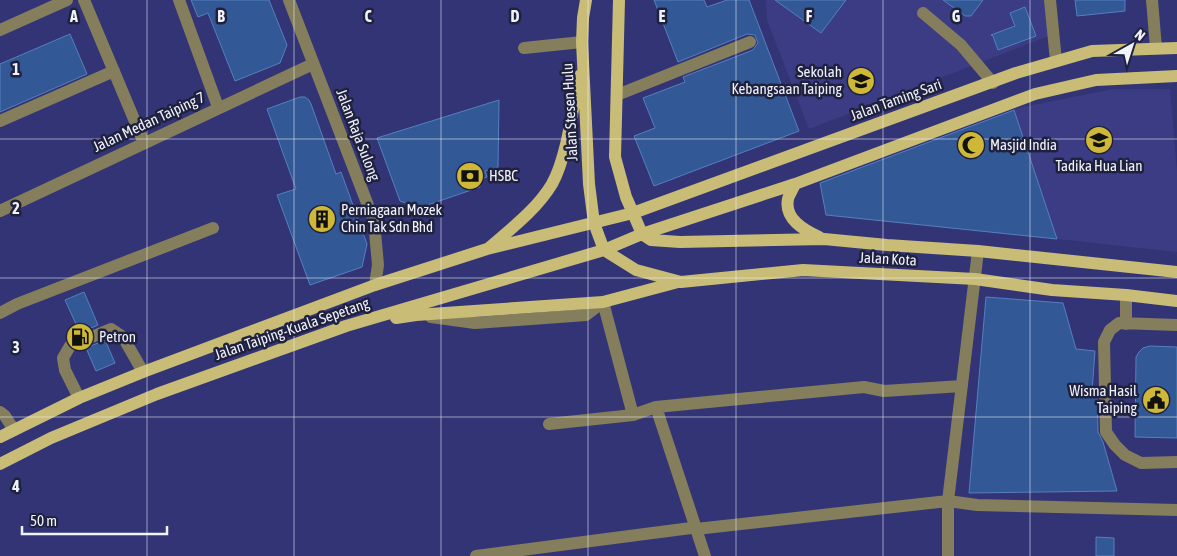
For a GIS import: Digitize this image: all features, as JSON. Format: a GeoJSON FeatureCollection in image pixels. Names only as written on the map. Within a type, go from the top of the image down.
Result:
{"type":"FeatureCollection","features":[{"type":"Feature","properties":{"kind":"main road","name":"Jalan Stesen Hulu"},"geometry":{"type":"LineString","coordinates":[[586,0],[582,42],[589,184],[594,222],[604,250]]}},
{"type":"Feature","properties":{"kind":"main road"},"geometry":{"type":"LineString","coordinates":[[619,0],[615,157],[626,197],[642,234],[795,184],[1036,94],[1096,80],[1177,76]]}},
{"type":"Feature","properties":{"kind":"main road","name":"Jalan Taming Sari"},"geometry":{"type":"LineString","coordinates":[[594,222],[633,213],[1056,60],[1092,51],[1177,48]]}},
{"type":"Feature","properties":{"kind":"main road"},"geometry":{"type":"LineString","coordinates":[[487,249],[533,208],[552,183],[564,150],[583,56]]}},
{"type":"Feature","properties":{"kind":"main road"},"geometry":{"type":"LineString","coordinates":[[795,184],[788,200],[789,214],[806,231],[824,239]]}},
{"type":"Feature","properties":{"kind":"main road","name":"Jalan Taiping-Kuala Sepetang"},"geometry":{"type":"LineString","coordinates":[[0,437],[80,398],[143,372],[375,285],[487,249],[594,222]]}},
{"type":"Feature","properties":{"kind":"main road","name":"Jalan Taiping-Kuala Sepetang"},"geometry":{"type":"LineString","coordinates":[[0,464],[51,438],[157,394],[346,326],[604,250],[642,234]]}},
{"type":"Feature","properties":{"kind":"main road","name":"Jalan Kota"},"geometry":{"type":"LineString","coordinates":[[642,234],[651,240],[680,242],[824,239],[978,251],[1177,272]]}},
{"type":"Feature","properties":{"kind":"main road","name":"Jalan Kota"},"geometry":{"type":"LineString","coordinates":[[604,250],[636,270],[681,282],[803,270],[975,279],[1052,290],[1177,301]]}},
{"type":"Feature","properties":{"kind":"main road"},"geometry":{"type":"LineString","coordinates":[[346,326],[416,315],[603,302],[681,282]]}},
{"type":"Feature","properties":{"kind":"street"},"geometry":{"type":"LineString","coordinates":[[0,30],[68,0]]}},
{"type":"Feature","properties":{"kind":"street"},"geometry":{"type":"LineString","coordinates":[[84,0],[144,143]]}},
{"type":"Feature","properties":{"kind":"street"},"geometry":{"type":"LineString","coordinates":[[179,0],[218,107]]}},
{"type":"Feature","properties":{"kind":"street","name":"Jalan Raja Sulong"},"geometry":{"type":"LineString","coordinates":[[289,0],[374,221],[378,266],[375,285]]}},
{"type":"Feature","properties":{"kind":"street"},"geometry":{"type":"LineString","coordinates":[[581,0],[583,18]]}},
{"type":"Feature","properties":{"kind":"street"},"geometry":{"type":"LineString","coordinates":[[1050,0],[1056,60]]}},
{"type":"Feature","properties":{"kind":"street"},"geometry":{"type":"LineString","coordinates":[[1152,0],[1156,48]]}},
{"type":"Feature","properties":{"kind":"street"},"geometry":{"type":"LineString","coordinates":[[923,13],[961,45],[993,83]]}},
{"type":"Feature","properties":{"kind":"street"},"geometry":{"type":"LineString","coordinates":[[524,48],[582,42]]}},
{"type":"Feature","properties":{"kind":"street"},"geometry":{"type":"LineString","coordinates":[[617,95],[750,42]]}},
{"type":"Feature","properties":{"kind":"street","name":"Jalan Medan Taiping 7"},"geometry":{"type":"LineString","coordinates":[[0,211],[313,64]]}},
{"type":"Feature","properties":{"kind":"street"},"geometry":{"type":"LineString","coordinates":[[0,121],[114,71]]}},
{"type":"Feature","properties":{"kind":"street"},"geometry":{"type":"LineString","coordinates":[[0,313],[17,304],[213,228]]}},
{"type":"Feature","properties":{"kind":"street"},"geometry":{"type":"LineString","coordinates":[[948,556],[948,501],[978,251]]}},
{"type":"Feature","properties":{"kind":"street"},"geometry":{"type":"LineString","coordinates":[[1126,296],[1126,324]]}},
{"type":"Feature","properties":{"kind":"street"},"geometry":{"type":"LineString","coordinates":[[603,302],[633,415]]}},
{"type":"Feature","properties":{"kind":"street"},"geometry":{"type":"LineString","coordinates":[[1177,325],[1119,324],[1110,330],[1104,342],[1106,432],[1125,455],[1141,463],[1177,462]]}},
{"type":"Feature","properties":{"kind":"street"},"geometry":{"type":"LineString","coordinates":[[80,398],[65,370],[63,358],[70,346],[111,329],[123,337],[143,372]]}},
{"type":"Feature","properties":{"kind":"street"},"geometry":{"type":"LineString","coordinates":[[549,424],[633,415],[656,407],[864,387],[884,391],[962,386]]}},
{"type":"Feature","properties":{"kind":"street"},"geometry":{"type":"LineString","coordinates":[[656,407],[705,556]]}},
{"type":"Feature","properties":{"kind":"street"},"geometry":{"type":"LineString","coordinates":[[0,412],[14,430]]}},
{"type":"Feature","properties":{"kind":"street"},"geometry":{"type":"LineString","coordinates":[[476,556],[691,528],[696,530],[948,501],[977,505],[1177,510]]}},
{"type":"Feature","properties":{"kind":"shaded area","name":"Sekolah Kebangsaan Taiping"},"geometry":{"type":"Polygon","coordinates":[[[766,0],[1050,0],[1054,34],[809,129],[767,20],[766,0]]]}},
{"type":"Feature","properties":{"kind":"shaded area","name":"Tadika Hua Lian"},"geometry":{"type":"Polygon","coordinates":[[[1113,89],[1170,89],[1177,171],[1177,252],[1057,239],[1014,109],[1113,89]]]}},
{"type":"Feature","properties":{"kind":"building"},"geometry":{"type":"Polygon","coordinates":[[[191,0],[269,0],[287,45],[280,63],[235,81],[208,13],[198,17],[191,0]]]}},
{"type":"Feature","properties":{"kind":"building"},"geometry":{"type":"Polygon","coordinates":[[[654,0],[704,0],[707,7],[727,0],[749,0],[799,131],[654,186],[634,136],[655,128],[643,98],[685,82],[683,77],[753,50],[758,43],[755,35],[747,34],[678,62],[654,0]]]}},
{"type":"Feature","properties":{"kind":"building"},"geometry":{"type":"Polygon","coordinates":[[[775,0],[846,0],[821,33],[775,0]]]}},
{"type":"Feature","properties":{"kind":"building"},"geometry":{"type":"Polygon","coordinates":[[[943,0],[983,0],[971,16],[965,16],[943,0]]]}},
{"type":"Feature","properties":{"kind":"building"},"geometry":{"type":"Polygon","coordinates":[[[1075,0],[1125,0],[1125,11],[1077,16],[1075,0]]]}},
{"type":"Feature","properties":{"kind":"building"},"geometry":{"type":"Polygon","coordinates":[[[1025,7],[1036,36],[998,50],[991,35],[1015,26],[1010,13],[1025,7]]]}},
{"type":"Feature","properties":{"kind":"building"},"geometry":{"type":"Polygon","coordinates":[[[70,34],[87,74],[0,112],[0,64],[70,34]]]}},
{"type":"Feature","properties":{"kind":"building","name":"Perniagaan Mozek Chin Tak Sdn Bhd"},"geometry":{"type":"Polygon","coordinates":[[[300,97],[305,97],[311,104],[336,174],[341,172],[367,244],[362,267],[310,285],[277,195],[296,189],[267,109],[300,97]]]}},
{"type":"Feature","properties":{"kind":"building"},"geometry":{"type":"Polygon","coordinates":[[[499,100],[498,167],[485,171],[487,177],[478,180],[480,187],[419,208],[400,201],[377,138],[499,100]]]}},
{"type":"Feature","properties":{"kind":"building","name":"Masjid India"},"geometry":{"type":"Polygon","coordinates":[[[1014,110],[1057,239],[826,215],[820,183],[1014,110]]]}},
{"type":"Feature","properties":{"kind":"building"},"geometry":{"type":"Polygon","coordinates":[[[84,292],[98,325],[80,333],[65,300],[84,292]]]}},
{"type":"Feature","properties":{"kind":"building"},"geometry":{"type":"Polygon","coordinates":[[[986,297],[1063,303],[1076,349],[1095,351],[1092,392],[1097,392],[1098,432],[1103,442],[1117,491],[969,493],[986,297]]]}},
{"type":"Feature","properties":{"kind":"building"},"geometry":{"type":"Polygon","coordinates":[[[105,340],[115,363],[96,371],[86,348],[105,340]]]}},
{"type":"Feature","properties":{"kind":"building","name":"Wisma Hasil Taiping"},"geometry":{"type":"Polygon","coordinates":[[[1150,346],[1177,347],[1177,438],[1135,437],[1136,357],[1143,348],[1150,346]]]}},
{"type":"Feature","properties":{"kind":"building"},"geometry":{"type":"Polygon","coordinates":[[[1096,537],[1114,538],[1114,556],[1096,556],[1096,537]]]}},
{"type":"Feature","properties":{"kind":"place","name":"Sekolah Kebangsaan Taiping"},"geometry":{"type":"Point","coordinates":[861,81]}},
{"type":"Feature","properties":{"kind":"place","name":"Tadika Hua Lian"},"geometry":{"type":"Point","coordinates":[1099,140]}},
{"type":"Feature","properties":{"kind":"place","name":"Masjid India"},"geometry":{"type":"Point","coordinates":[971,145]}},
{"type":"Feature","properties":{"kind":"place","name":"HSBC"},"geometry":{"type":"Point","coordinates":[470,176]}},
{"type":"Feature","properties":{"kind":"place","name":"Perniagaan Mozek Chin Tak Sdn Bhd"},"geometry":{"type":"Point","coordinates":[322,219]}},
{"type":"Feature","properties":{"kind":"place","name":"Petron"},"geometry":{"type":"Point","coordinates":[80,337]}},
{"type":"Feature","properties":{"kind":"place","name":"Wisma Hasil Taiping"},"geometry":{"type":"Point","coordinates":[1156,400]}}]}
